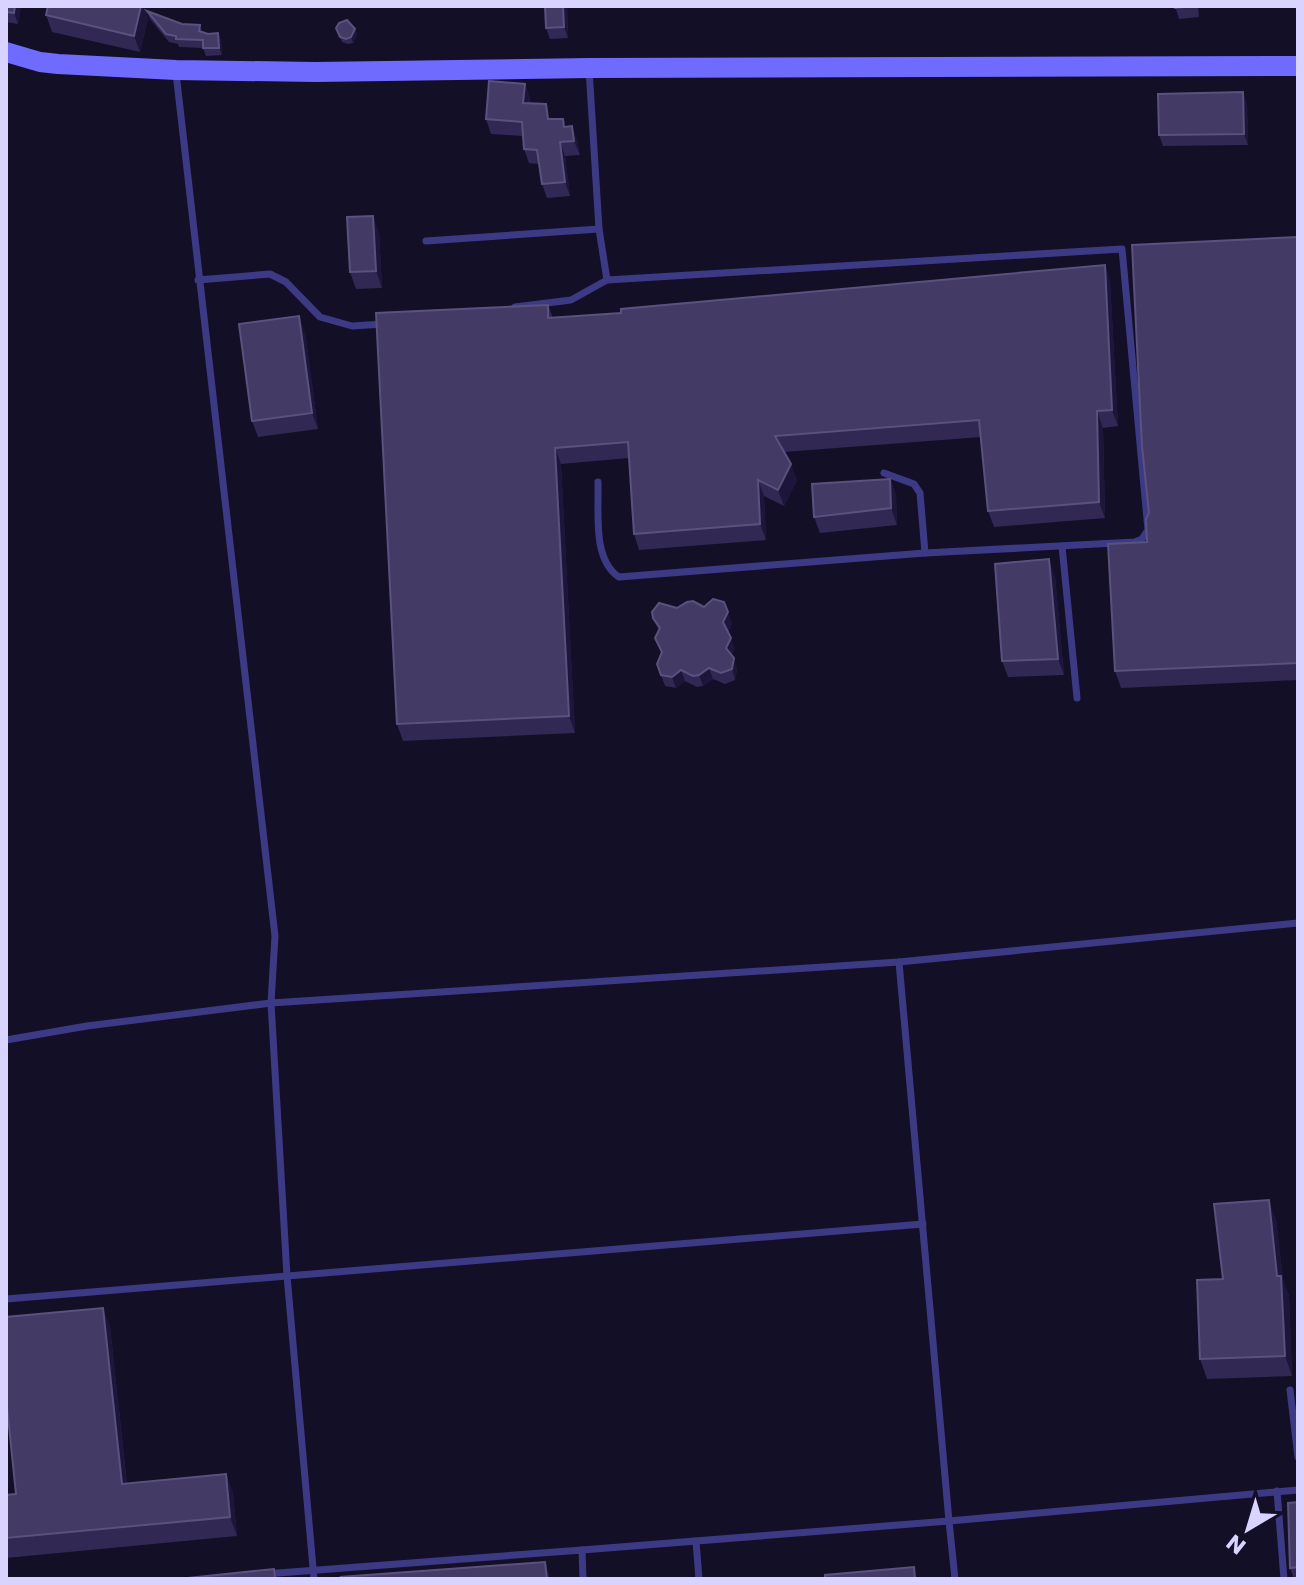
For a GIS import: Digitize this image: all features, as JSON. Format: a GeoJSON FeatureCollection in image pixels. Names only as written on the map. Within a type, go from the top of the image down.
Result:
{"type":"FeatureCollection","features":[{"type":"Feature","properties":{"kind":"street"},"geometry":{"type":"LineString","coordinates":[[6,52],[58,64],[315,72],[1298,66]]}},
{"type":"Feature","properties":{"kind":"lane"},"geometry":{"type":"LineString","coordinates":[[589,68],[599,229],[607,280]]}},
{"type":"Feature","properties":{"kind":"lane"},"geometry":{"type":"LineString","coordinates":[[176,70],[275,936],[271,1003],[287,1276],[314,1574]]}},
{"type":"Feature","properties":{"kind":"lane"},"geometry":{"type":"LineString","coordinates":[[426,241],[599,229]]}},
{"type":"Feature","properties":{"kind":"lane"},"geometry":{"type":"LineString","coordinates":[[511,307],[571,300],[607,280],[1137,248]]}},
{"type":"Feature","properties":{"kind":"lane"},"geometry":{"type":"LineString","coordinates":[[598,482],[602,556],[609,570],[619,577],[925,553],[1135,542],[1142,539],[1148,530],[1122,249]]}},
{"type":"Feature","properties":{"kind":"lane"},"geometry":{"type":"LineString","coordinates":[[198,280],[270,274],[286,282],[320,317],[352,326],[392,323]]}},
{"type":"Feature","properties":{"kind":"lane"},"geometry":{"type":"LineString","coordinates":[[884,473],[914,484],[920,493],[925,553]]}},
{"type":"Feature","properties":{"kind":"lane"},"geometry":{"type":"LineString","coordinates":[[1062,546],[1077,698]]}},
{"type":"Feature","properties":{"kind":"lane"},"geometry":{"type":"LineString","coordinates":[[6,1040],[87,1026],[271,1003],[899,962],[1298,923]]}},
{"type":"Feature","properties":{"kind":"lane"},"geometry":{"type":"LineString","coordinates":[[899,962],[955,1579]]}},
{"type":"Feature","properties":{"kind":"lane"},"geometry":{"type":"LineString","coordinates":[[6,1299],[923,1224]]}},
{"type":"Feature","properties":{"kind":"lane"},"geometry":{"type":"LineString","coordinates":[[1290,1390],[1298,1457]]}},
{"type":"Feature","properties":{"kind":"lane"},"geometry":{"type":"LineString","coordinates":[[251,1575],[314,1574],[1298,1490]]}},
{"type":"Feature","properties":{"kind":"lane"},"geometry":{"type":"LineString","coordinates":[[1277,1491],[1284,1579]]}},
{"type":"Feature","properties":{"kind":"lane"},"geometry":{"type":"LineString","coordinates":[[696,1541],[699,1579]]}},
{"type":"Feature","properties":{"kind":"lane"},"geometry":{"type":"LineString","coordinates":[[582,1550],[583,1579]]}},
{"type":"Feature","properties":{"kind":"building"},"geometry":{"type":"Polygon","coordinates":[[[6,6],[15,6],[14,13],[6,12],[6,6]]]}},
{"type":"Feature","properties":{"kind":"building"},"geometry":{"type":"Polygon","coordinates":[[[48,6],[141,6],[134,36],[46,15],[48,6]]]}},
{"type":"Feature","properties":{"kind":"building"},"geometry":{"type":"Polygon","coordinates":[[[545,6],[563,6],[564,27],[546,28],[545,6]]]}},
{"type":"Feature","properties":{"kind":"building"},"geometry":{"type":"Polygon","coordinates":[[[147,11],[182,24],[200,25],[199,31],[208,34],[218,33],[219,48],[203,48],[203,40],[176,39],[176,36],[166,34],[147,11]]]}},
{"type":"Feature","properties":{"kind":"building"},"geometry":{"type":"Polygon","coordinates":[[[347,20],[355,29],[346,39],[340,37],[336,28],[347,20]]]}},
{"type":"Feature","properties":{"kind":"building"},"geometry":{"type":"Polygon","coordinates":[[[489,81],[525,84],[523,103],[546,104],[548,119],[563,119],[564,127],[572,126],[574,141],[560,142],[565,182],[542,184],[537,150],[524,149],[522,122],[486,119],[489,81]]]}},
{"type":"Feature","properties":{"kind":"building"},"geometry":{"type":"Polygon","coordinates":[[[1243,92],[1244,134],[1159,135],[1158,94],[1243,92]]]}},
{"type":"Feature","properties":{"kind":"building"},"geometry":{"type":"Polygon","coordinates":[[[373,216],[376,271],[350,272],[347,217],[373,216]]]}},
{"type":"Feature","properties":{"kind":"building"},"geometry":{"type":"Polygon","coordinates":[[[1298,237],[1298,663],[1115,671],[1108,544],[1147,542],[1146,519],[1149,513],[1142,446],[1132,245],[1298,237]]]}},
{"type":"Feature","properties":{"kind":"building"},"geometry":{"type":"Polygon","coordinates":[[[1105,265],[1112,410],[1097,411],[1099,502],[988,511],[979,420],[775,436],[791,464],[778,490],[758,480],[760,524],[634,534],[628,442],[555,448],[569,716],[397,724],[376,313],[548,305],[548,318],[1105,265]]]}},
{"type":"Feature","properties":{"kind":"building"},"geometry":{"type":"Polygon","coordinates":[[[299,316],[312,413],[252,421],[239,324],[299,316]]]}},
{"type":"Feature","properties":{"kind":"building"},"geometry":{"type":"Polygon","coordinates":[[[890,479],[891,508],[814,517],[812,484],[890,479]]]}},
{"type":"Feature","properties":{"kind":"building"},"geometry":{"type":"Polygon","coordinates":[[[1049,559],[1058,659],[1002,661],[995,564],[1049,559]]]}},
{"type":"Feature","properties":{"kind":"building"},"geometry":{"type":"Polygon","coordinates":[[[713,599],[724,602],[728,612],[723,622],[731,638],[726,648],[734,658],[732,669],[721,673],[709,668],[693,676],[681,670],[672,677],[661,675],[657,664],[662,652],[655,638],[660,628],[652,612],[659,603],[677,608],[693,601],[704,607],[713,599]]]}},
{"type":"Feature","properties":{"kind":"building"},"geometry":{"type":"Polygon","coordinates":[[[1269,1200],[1277,1276],[1281,1276],[1285,1356],[1200,1359],[1197,1280],[1223,1279],[1214,1204],[1269,1200]]]}},
{"type":"Feature","properties":{"kind":"building"},"geometry":{"type":"Polygon","coordinates":[[[103,1308],[122,1484],[226,1474],[230,1517],[6,1538],[6,1495],[16,1494],[6,1397],[6,1317],[103,1308]]]}},
{"type":"Feature","properties":{"kind":"building"},"geometry":{"type":"Polygon","coordinates":[[[1298,1502],[1298,1567],[1290,1568],[1288,1503],[1298,1502]]]}},
{"type":"Feature","properties":{"kind":"building"},"geometry":{"type":"Polygon","coordinates":[[[545,1562],[547,1579],[341,1577],[545,1562]]]}},
{"type":"Feature","properties":{"kind":"building"},"geometry":{"type":"Polygon","coordinates":[[[914,1567],[915,1579],[825,1579],[825,1575],[914,1567]]]}},
{"type":"Feature","properties":{"kind":"building"},"geometry":{"type":"Polygon","coordinates":[[[274,1569],[275,1579],[178,1579],[274,1569]]]}}]}
